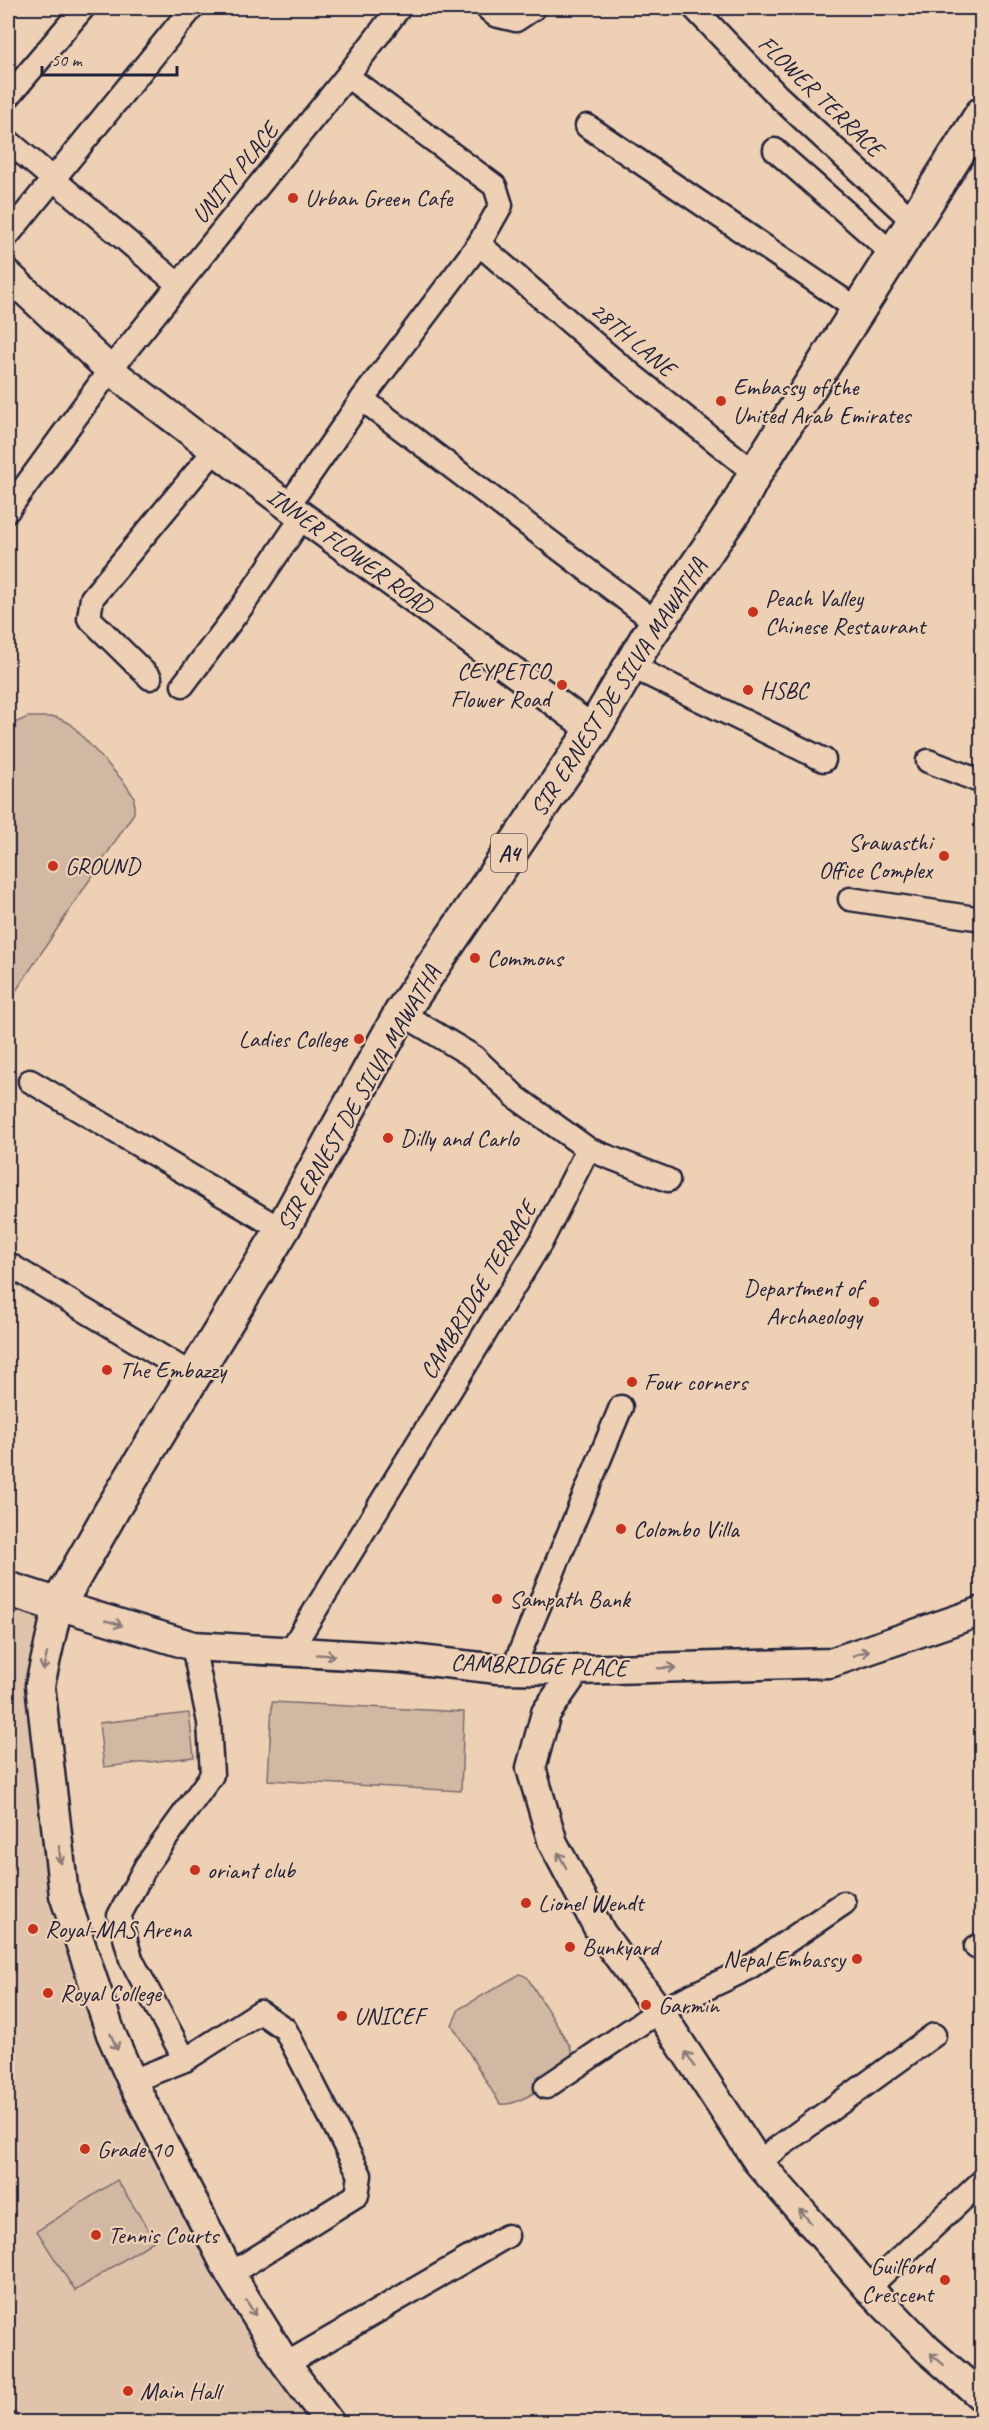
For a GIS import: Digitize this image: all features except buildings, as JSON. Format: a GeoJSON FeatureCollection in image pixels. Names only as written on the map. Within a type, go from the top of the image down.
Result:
{"type":"FeatureCollection","features":[{"type":"Feature","properties":{"kind":"highway","name":"SIR ERNEST DE SILVA MAWATHA"},"geometry":{"type":"LineString","coordinates":[[58,1605],[112,1510],[282,1230],[401,1013],[592,730],[657,623],[737,507],[755,473],[981,114]]}},
{"type":"Feature","properties":{"kind":"highway"},"geometry":{"type":"LineString","coordinates":[[8,1589],[58,1605]]}},
{"type":"Feature","properties":{"kind":"main road","name":"INNER FLOWER ROAD"},"geometry":{"type":"LineString","coordinates":[[8,275],[110,370],[592,730]]}},
{"type":"Feature","properties":{"kind":"main road","name":"CAMBRIDGE PLACE"},"geometry":{"type":"LineString","coordinates":[[58,1605],[193,1646],[402,1658],[513,1670],[831,1663],[981,1611]]}},
{"type":"Feature","properties":{"kind":"main road"},"geometry":{"type":"LineString","coordinates":[[58,1605],[40,1684],[64,1895],[111,2034],[132,2081],[230,2274],[286,2364],[329,2422]]}},
{"type":"Feature","properties":{"kind":"main road"},"geometry":{"type":"LineString","coordinates":[[576,1670],[546,1713],[531,1768],[553,1844],[601,1933],[659,2011],[758,2162],[868,2288],[928,2350],[981,2395]]}},
{"type":"Feature","properties":{"kind":"street"},"geometry":{"type":"LineString","coordinates":[[8,97],[83,8]]}},
{"type":"Feature","properties":{"kind":"street"},"geometry":{"type":"LineString","coordinates":[[8,235],[192,8]]}},
{"type":"Feature","properties":{"kind":"street","name":"UNITY PLACE"},"geometry":{"type":"LineString","coordinates":[[8,510],[110,370],[399,8]]}},
{"type":"Feature","properties":{"kind":"street"},"geometry":{"type":"LineString","coordinates":[[487,8],[495,15],[516,20],[534,8]]}},
{"type":"Feature","properties":{"kind":"street","name":"FLOWER TERRACE"},"geometry":{"type":"LineString","coordinates":[[694,8],[778,96],[913,221]]}},
{"type":"Feature","properties":{"kind":"street"},"geometry":{"type":"LineString","coordinates":[[183,685],[243,605],[362,399],[479,244],[501,205],[495,186],[347,76]]}},
{"type":"Feature","properties":{"kind":"street"},"geometry":{"type":"LineString","coordinates":[[587,126],[858,310]]}},
{"type":"Feature","properties":{"kind":"street"},"geometry":{"type":"LineString","coordinates":[[8,141],[179,285]]}},
{"type":"Feature","properties":{"kind":"street"},"geometry":{"type":"LineString","coordinates":[[775,150],[892,253]]}},
{"type":"Feature","properties":{"kind":"street","name":"28TH LANE"},"geometry":{"type":"LineString","coordinates":[[479,244],[615,361],[755,473]]}},
{"type":"Feature","properties":{"kind":"street"},"geometry":{"type":"LineString","coordinates":[[362,399],[657,623]]}},
{"type":"Feature","properties":{"kind":"street"},"geometry":{"type":"LineString","coordinates":[[150,678],[89,618],[92,598],[215,450]]}},
{"type":"Feature","properties":{"kind":"street"},"geometry":{"type":"LineString","coordinates":[[631,666],[824,760]]}},
{"type":"Feature","properties":{"kind":"street"},"geometry":{"type":"LineString","coordinates":[[928,761],[981,782]]}},
{"type":"Feature","properties":{"kind":"street"},"geometry":{"type":"LineString","coordinates":[[850,899],[981,920]]}},
{"type":"Feature","properties":{"kind":"street"},"geometry":{"type":"LineString","coordinates":[[401,1013],[474,1057],[517,1098],[588,1149],[668,1180]]}},
{"type":"Feature","properties":{"kind":"street"},"geometry":{"type":"LineString","coordinates":[[30,1080],[282,1230]]}},
{"type":"Feature","properties":{"kind":"street","name":"CAMBRIDGE TERRACE"},"geometry":{"type":"LineString","coordinates":[[289,1653],[541,1242],[588,1149]]}},
{"type":"Feature","properties":{"kind":"street"},"geometry":{"type":"LineString","coordinates":[[8,1264],[194,1376]]}},
{"type":"Feature","properties":{"kind":"street"},"geometry":{"type":"LineString","coordinates":[[513,1670],[621,1407]]}},
{"type":"Feature","properties":{"kind":"street"},"geometry":{"type":"LineString","coordinates":[[185,2060],[131,1959],[119,1916],[146,1866],[212,1775],[209,1722],[193,1646]]}},
{"type":"Feature","properties":{"kind":"street"},"geometry":{"type":"LineString","coordinates":[[546,2086],[659,2011],[747,1969],[844,1904]]}},
{"type":"Feature","properties":{"kind":"street"},"geometry":{"type":"LineString","coordinates":[[132,2081],[185,2060],[260,2012],[285,2029],[360,2175],[357,2195],[230,2274]]}},
{"type":"Feature","properties":{"kind":"street"},"geometry":{"type":"LineString","coordinates":[[758,2162],[934,2035]]}},
{"type":"Feature","properties":{"kind":"street"},"geometry":{"type":"LineString","coordinates":[[868,2288],[981,2181]]}},
{"type":"Feature","properties":{"kind":"street"},"geometry":{"type":"LineString","coordinates":[[286,2364],[507,2236]]}},
{"type":"Feature","properties":{"kind":"shaded area","name":"GROUND"},"geometry":{"type":"Polygon","coordinates":[[[28,717],[56,717],[71,724],[124,782],[134,797],[134,813],[8,1003],[8,730],[12,724],[28,717]]]}},
{"type":"Feature","properties":{"kind":"shaded area","name":"Royal College"},"geometry":{"type":"Polygon","coordinates":[[[8,1601],[49,1613],[72,1948],[319,2422],[8,2422],[8,1601]]]}},
{"type":"Feature","properties":{"kind":"shaded area"},"geometry":{"type":"Polygon","coordinates":[[[272,1702],[464,1712],[461,1791],[268,1780],[272,1702]]]}},
{"type":"Feature","properties":{"kind":"shaded area"},"geometry":{"type":"Polygon","coordinates":[[[189,1713],[194,1757],[104,1767],[99,1723],[189,1713]]]}},
{"type":"Feature","properties":{"kind":"shaded area"},"geometry":{"type":"Polygon","coordinates":[[[520,1974],[527,1977],[570,2046],[573,2059],[560,2074],[529,2096],[508,2104],[500,2104],[452,2025],[459,2009],[520,1974]]]}},
{"type":"Feature","properties":{"kind":"shaded area","name":"Tennis Courts"},"geometry":{"type":"Polygon","coordinates":[[[117,2180],[155,2240],[75,2291],[37,2231],[117,2180]]]}},
{"type":"Feature","properties":{"kind":"shaded area"},"geometry":{"type":"Polygon","coordinates":[[[8,2402],[21,2422],[8,2422],[8,2402]]]}},
{"type":"Feature","properties":{"kind":"place","name":"Urban Green Cafe"},"geometry":{"type":"Point","coordinates":[293,198]}},
{"type":"Feature","properties":{"kind":"place","name":"Embassy of the United Arab Emirates"},"geometry":{"type":"Point","coordinates":[721,401]}},
{"type":"Feature","properties":{"kind":"place","name":"Peach Valley Chinese Restaurant"},"geometry":{"type":"Point","coordinates":[753,612]}},
{"type":"Feature","properties":{"kind":"place","name":"CEYPETCO Flower Road"},"geometry":{"type":"Point","coordinates":[562,685]}},
{"type":"Feature","properties":{"kind":"place","name":"HSBC"},"geometry":{"type":"Point","coordinates":[748,690]}},
{"type":"Feature","properties":{"kind":"place","name":"Srawasthi Office Complex"},"geometry":{"type":"Point","coordinates":[944,856]}},
{"type":"Feature","properties":{"kind":"place","name":"GROUND"},"geometry":{"type":"Point","coordinates":[53,866]}},
{"type":"Feature","properties":{"kind":"place","name":"Commons"},"geometry":{"type":"Point","coordinates":[475,958]}},
{"type":"Feature","properties":{"kind":"place","name":"Ladies College"},"geometry":{"type":"Point","coordinates":[359,1039]}},
{"type":"Feature","properties":{"kind":"place","name":"Dilly and Carlo"},"geometry":{"type":"Point","coordinates":[388,1138]}},
{"type":"Feature","properties":{"kind":"place","name":"Department of Archaeology"},"geometry":{"type":"Point","coordinates":[874,1302]}},
{"type":"Feature","properties":{"kind":"place","name":"The Embazzy"},"geometry":{"type":"Point","coordinates":[107,1370]}},
{"type":"Feature","properties":{"kind":"place","name":"Four corners"},"geometry":{"type":"Point","coordinates":[632,1382]}},
{"type":"Feature","properties":{"kind":"place","name":"Colombo Villa"},"geometry":{"type":"Point","coordinates":[621,1529]}},
{"type":"Feature","properties":{"kind":"place","name":"Sampath Bank"},"geometry":{"type":"Point","coordinates":[497,1599]}},
{"type":"Feature","properties":{"kind":"place","name":"oriant club"},"geometry":{"type":"Point","coordinates":[195,1870]}},
{"type":"Feature","properties":{"kind":"place","name":"Lionel Wendt"},"geometry":{"type":"Point","coordinates":[526,1903]}},
{"type":"Feature","properties":{"kind":"place","name":"Royal-MAS Arena"},"geometry":{"type":"Point","coordinates":[33,1929]}},
{"type":"Feature","properties":{"kind":"place","name":"Bunkyard"},"geometry":{"type":"Point","coordinates":[570,1947]}},
{"type":"Feature","properties":{"kind":"place","name":"Nepal Embassy"},"geometry":{"type":"Point","coordinates":[857,1959]}},
{"type":"Feature","properties":{"kind":"place","name":"Royal College"},"geometry":{"type":"Point","coordinates":[48,1993]}},
{"type":"Feature","properties":{"kind":"place","name":"Garmin"},"geometry":{"type":"Point","coordinates":[646,2005]}},
{"type":"Feature","properties":{"kind":"place","name":"UNICEF"},"geometry":{"type":"Point","coordinates":[342,2016]}},
{"type":"Feature","properties":{"kind":"place","name":"Grade 10"},"geometry":{"type":"Point","coordinates":[85,2149]}},
{"type":"Feature","properties":{"kind":"place","name":"Tennis Courts"},"geometry":{"type":"Point","coordinates":[96,2235]}},
{"type":"Feature","properties":{"kind":"place","name":"Guilford Crescent"},"geometry":{"type":"Point","coordinates":[945,2280]}},
{"type":"Feature","properties":{"kind":"place","name":"Main Hall"},"geometry":{"type":"Point","coordinates":[128,2391]}}]}
